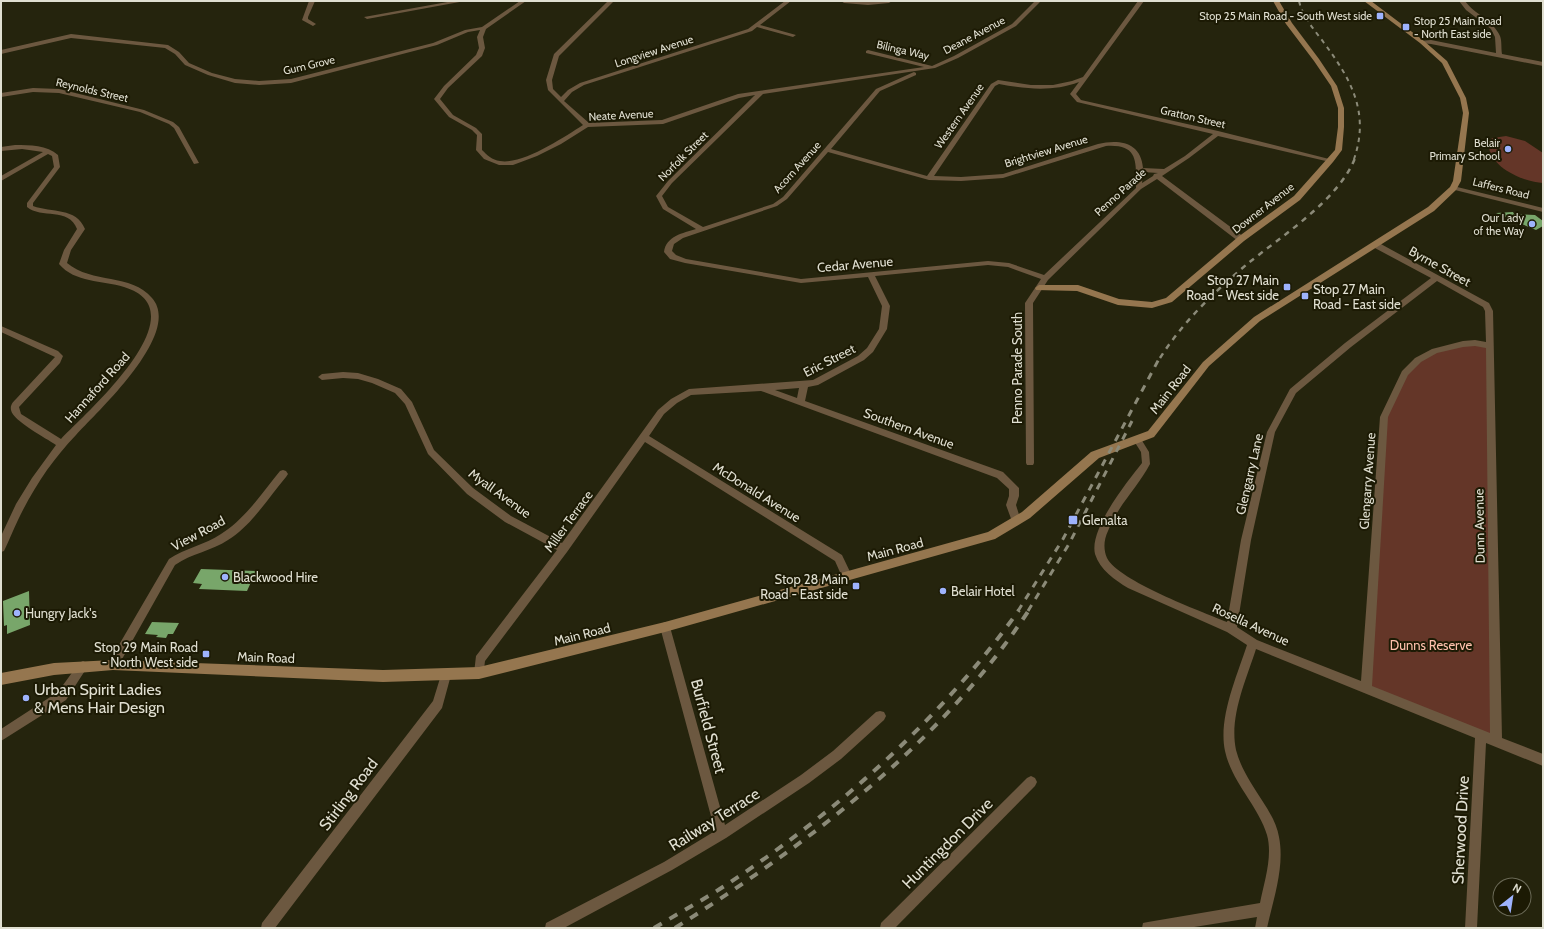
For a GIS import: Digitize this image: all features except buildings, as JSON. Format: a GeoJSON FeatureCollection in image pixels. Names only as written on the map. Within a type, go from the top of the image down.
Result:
{"type":"FeatureCollection","features":[{"type":"Feature","properties":{"kind":"main road","name":"Downer Avenue"},"geometry":{"type":"LineString","coordinates":[[1039,288],[1078,288],[1118,302],[1152,305],[1169,300],[1241,239],[1297,198],[1330,160],[1338,150],[1341,127],[1341,108],[1334,86],[1317,60],[1289,24],[1276,1]]}},
{"type":"Feature","properties":{"kind":"main road","name":"Main Road"},"geometry":{"type":"LineString","coordinates":[[1,679],[54,669],[113,665],[383,676],[446,676],[479,673],[665,627],[992,536],[1026,515],[1095,455],[1138,441],[1151,434],[1206,364],[1257,319],[1302,289],[1376,245],[1431,209],[1453,188],[1457,181],[1460,165],[1466,113],[1463,98],[1445,62],[1422,42],[1367,1]]}},
{"type":"Feature","properties":{"kind":"street"},"geometry":{"type":"LineString","coordinates":[[312,1],[305,20],[313,24]]}},
{"type":"Feature","properties":{"kind":"street"},"geometry":{"type":"LineString","coordinates":[[367,17],[462,1]]}},
{"type":"Feature","properties":{"kind":"street","name":"Gum Grove"},"geometry":{"type":"LineString","coordinates":[[1,52],[71,36],[154,44],[166,46],[177,53],[187,64],[210,74],[235,80],[276,82],[291,81],[423,48],[467,31],[484,28],[523,1]]}},
{"type":"Feature","properties":{"kind":"street"},"geometry":{"type":"LineString","coordinates":[[587,125],[550,89],[549,80],[556,55],[611,1]]}},
{"type":"Feature","properties":{"kind":"street","name":"Longview Avenue"},"geometry":{"type":"LineString","coordinates":[[561,101],[570,91],[582,84],[750,30],[758,26],[788,1]]}},
{"type":"Feature","properties":{"kind":"street"},"geometry":{"type":"LineString","coordinates":[[844,1],[872,4],[889,1]]}},
{"type":"Feature","properties":{"kind":"street"},"geometry":{"type":"LineString","coordinates":[[867,3],[874,1]]}},
{"type":"Feature","properties":{"kind":"street","name":"Deane Avenue"},"geometry":{"type":"LineString","coordinates":[[931,68],[956,57],[1014,25],[1038,1]]}},
{"type":"Feature","properties":{"kind":"street"},"geometry":{"type":"LineString","coordinates":[[1084,78],[1139,1]]}},
{"type":"Feature","properties":{"kind":"street"},"geometry":{"type":"LineString","coordinates":[[1462,1],[1468,9],[1494,28],[1498,37],[1499,54]]}},
{"type":"Feature","properties":{"kind":"street"},"geometry":{"type":"LineString","coordinates":[[758,26],[793,35]]}},
{"type":"Feature","properties":{"kind":"street","name":"Neate Avenue"},"geometry":{"type":"LineString","coordinates":[[484,28],[480,37],[482,48],[479,56],[474,63],[451,82],[437,99],[451,116],[474,129],[480,135],[479,150],[486,158],[499,163],[513,163],[535,155],[559,143],[587,125],[663,122],[738,96],[931,68]]}},
{"type":"Feature","properties":{"kind":"street"},"geometry":{"type":"LineString","coordinates":[[1422,42],[1431,42],[1499,54],[1543,64]]}},
{"type":"Feature","properties":{"kind":"street","name":"Bilinga Way"},"geometry":{"type":"LineString","coordinates":[[868,52],[931,68]]}},
{"type":"Feature","properties":{"kind":"street","name":"Acorn Avenue"},"geometry":{"type":"LineString","coordinates":[[668,252],[668,246],[672,240],[702,228],[775,205],[785,198],[878,90],[931,68]]}},
{"type":"Feature","properties":{"kind":"street","name":"Gratton Street"},"geometry":{"type":"LineString","coordinates":[[1084,78],[1073,94],[1079,101],[1330,160]]}},
{"type":"Feature","properties":{"kind":"street","name":"Western Avenue"},"geometry":{"type":"LineString","coordinates":[[929,178],[993,85],[998,82],[1027,87],[1052,87],[1077,82],[1084,78]]}},
{"type":"Feature","properties":{"kind":"street","name":"Reynolds Street"},"geometry":{"type":"LineString","coordinates":[[1,95],[33,90],[59,91],[146,112],[176,127],[196,163]]}},
{"type":"Feature","properties":{"kind":"street","name":"Norfolk Street"},"geometry":{"type":"LineString","coordinates":[[702,228],[665,208],[659,196],[670,182],[762,92]]}},
{"type":"Feature","properties":{"kind":"street","name":"Penno Parade"},"geometry":{"type":"LineString","coordinates":[[1045,278],[1139,188],[1160,173],[1187,157],[1218,133]]}},
{"type":"Feature","properties":{"kind":"street","name":"Brightview Avenue"},"geometry":{"type":"LineString","coordinates":[[827,150],[929,178],[961,179],[1004,176],[1108,144],[1119,144],[1130,148],[1136,153],[1139,161],[1139,188]]}},
{"type":"Feature","properties":{"kind":"street"},"geometry":{"type":"LineString","coordinates":[[1,149],[32,146],[49,151]]}},
{"type":"Feature","properties":{"kind":"street"},"geometry":{"type":"LineString","coordinates":[[1,179],[49,151]]}},
{"type":"Feature","properties":{"kind":"street","name":"Hannaford Road"},"geometry":{"type":"LineString","coordinates":[[1,548],[9,526],[26,494],[62,444],[126,375],[141,355],[152,337],[157,316],[150,301],[140,292],[128,285],[69,272],[63,264],[63,258],[66,252],[81,229],[80,224],[75,219],[66,215],[34,210],[30,207],[30,203],[57,167],[55,155],[49,151]]}},
{"type":"Feature","properties":{"kind":"street"},"geometry":{"type":"LineString","coordinates":[[1139,170],[1160,173],[1241,239]]}},
{"type":"Feature","properties":{"kind":"street","name":"Laffers Road"},"geometry":{"type":"LineString","coordinates":[[1453,188],[1543,210]]}},
{"type":"Feature","properties":{"kind":"street","name":"Byrne Street"},"geometry":{"type":"LineString","coordinates":[[1376,245],[1486,305],[1489,311]]}},
{"type":"Feature","properties":{"kind":"street","name":"Cedar Avenue"},"geometry":{"type":"LineString","coordinates":[[668,252],[673,257],[685,261],[792,280],[871,275],[988,263],[1009,265],[1045,278]]}},
{"type":"Feature","properties":{"kind":"street","name":"Eric Street"},"geometry":{"type":"LineString","coordinates":[[800,402],[804,385],[815,383],[861,358],[873,345],[882,329],[886,306],[871,275]]}},
{"type":"Feature","properties":{"kind":"street","name":"Penno Parade South"},"geometry":{"type":"LineString","coordinates":[[1030,463],[1029,303],[1045,278]]}},
{"type":"Feature","properties":{"kind":"street","name":"Glengarry Lane"},"geometry":{"type":"LineString","coordinates":[[1231,628],[1246,540],[1271,432],[1293,391],[1348,345],[1436,278]]}},
{"type":"Feature","properties":{"kind":"street","name":"Dunn Avenue"},"geometry":{"type":"LineString","coordinates":[[1489,311],[1496,740]]}},
{"type":"Feature","properties":{"kind":"street"},"geometry":{"type":"LineString","coordinates":[[1,328],[59,356],[57,361],[15,406],[15,411],[18,416],[62,444]]}},
{"type":"Feature","properties":{"kind":"street","name":"Glengarry Avenue"},"geometry":{"type":"LineString","coordinates":[[1366,687],[1384,417],[1405,373],[1418,360],[1435,352],[1463,344],[1475,343],[1489,346]]}},
{"type":"Feature","properties":{"kind":"street","name":"Myall Avenue"},"geometry":{"type":"LineString","coordinates":[[322,377],[344,375],[358,376],[375,381],[398,391],[408,402],[431,452],[470,491],[508,519],[564,549]]}},
{"type":"Feature","properties":{"kind":"street","name":"Southern Avenue"},"geometry":{"type":"LineString","coordinates":[[689,392],[804,385]]}},
{"type":"Feature","properties":{"kind":"street","name":"Southern Avenue"},"geometry":{"type":"LineString","coordinates":[[760,387],[1000,475],[1014,488],[1014,496],[1011,506],[1016,521]]}},
{"type":"Feature","properties":{"kind":"street","name":"Miller Terrace"},"geometry":{"type":"LineString","coordinates":[[479,673],[480,659],[564,549],[661,412],[674,401],[689,392]]}},
{"type":"Feature","properties":{"kind":"street","name":"McDonald Avenue"},"geometry":{"type":"LineString","coordinates":[[644,437],[839,558],[847,576]]}},
{"type":"Feature","properties":{"kind":"street","name":"Rosella Avenue"},"geometry":{"type":"LineString","coordinates":[[1138,441],[1144,448],[1147,459],[1146,464],[1118,501],[1100,541],[1099,551],[1105,565],[1116,576],[1132,585],[1231,628],[1253,643],[1366,687],[1543,760]]}},
{"type":"Feature","properties":{"kind":"street","name":"View Road"},"geometry":{"type":"LineString","coordinates":[[113,665],[172,562],[180,555],[224,538],[234,530],[283,474]]}},
{"type":"Feature","properties":{"kind":"street","name":"Burfield Street"},"geometry":{"type":"LineString","coordinates":[[665,627],[722,834]]}},
{"type":"Feature","properties":{"kind":"street"},"geometry":{"type":"LineString","coordinates":[[1253,643],[1231,718],[1229,737],[1231,755],[1268,824],[1273,836],[1276,850],[1261,928]]}},
{"type":"Feature","properties":{"kind":"street"},"geometry":{"type":"LineString","coordinates":[[1,735],[62,696],[83,666]]}},
{"type":"Feature","properties":{"kind":"street","name":"Stirling Road"},"geometry":{"type":"LineString","coordinates":[[267,928],[438,704],[446,676]]}},
{"type":"Feature","properties":{"kind":"street","name":"Railway Terrace"},"geometry":{"type":"LineString","coordinates":[[550,928],[668,866],[722,834],[816,771],[837,755],[880,716]]}},
{"type":"Feature","properties":{"kind":"street","name":"Sherwood Drive"},"geometry":{"type":"LineString","coordinates":[[1471,928],[1481,734]]}},
{"type":"Feature","properties":{"kind":"street","name":"Huntingdon Drive"},"geometry":{"type":"LineString","coordinates":[[886,928],[1031,782]]}},
{"type":"Feature","properties":{"kind":"street"},"geometry":{"type":"LineString","coordinates":[[1148,928],[1265,909]]}},
{"type":"Feature","properties":{"kind":"green space"},"geometry":{"type":"Polygon","coordinates":[[[1506,136],[1525,141],[1543,153],[1543,183],[1526,180],[1516,176],[1499,165],[1493,158],[1489,149],[1489,140],[1506,136]]]}},
{"type":"Feature","properties":{"kind":"green space","name":"Dunns Reserve"},"geometry":{"type":"Polygon","coordinates":[[[1463,344],[1489,346],[1496,740],[1366,687],[1384,417],[1405,373],[1435,351],[1463,344]]]}},
{"type":"Feature","properties":{"kind":"railway"},"geometry":{"type":"LineString","coordinates":[[1299,1],[1306,18],[1334,56],[1350,83],[1355,97],[1359,112],[1360,127],[1354,159]]}},
{"type":"Feature","properties":{"kind":"railway"},"geometry":{"type":"LineString","coordinates":[[1160,358],[1178,332],[1210,297],[1246,265],[1307,217],[1322,203],[1347,174],[1355,158]]}},
{"type":"Feature","properties":{"kind":"railway"},"geometry":{"type":"LineString","coordinates":[[1018,611],[1063,539],[1160,357]]}},
{"type":"Feature","properties":{"kind":"railway"},"geometry":{"type":"LineString","coordinates":[[1028,611],[1069,544],[1132,421]]}},
{"type":"Feature","properties":{"kind":"railway"},"geometry":{"type":"LineString","coordinates":[[654,928],[720,889],[770,855],[849,793],[887,759],[957,688],[1019,610]]}},
{"type":"Feature","properties":{"kind":"railway"},"geometry":{"type":"LineString","coordinates":[[675,928],[774,861],[823,825],[914,747],[955,704],[994,659],[1029,610]]}},
{"type":"Feature","properties":{"kind":"place","name":"Stop 25 Main Road - South West side"},"geometry":{"type":"Point","coordinates":[1380,16]}},
{"type":"Feature","properties":{"kind":"place","name":"Stop 25 Main Road - North East side"},"geometry":{"type":"Point","coordinates":[1406,27]}},
{"type":"Feature","properties":{"kind":"place","name":"Belair Primary School"},"geometry":{"type":"Point","coordinates":[1508,149]}},
{"type":"Feature","properties":{"kind":"place","name":"Our Lady of the Way"},"geometry":{"type":"Point","coordinates":[1532,224]}},
{"type":"Feature","properties":{"kind":"place","name":"Stop 27 Main Road - West side"},"geometry":{"type":"Point","coordinates":[1287,287]}},
{"type":"Feature","properties":{"kind":"place","name":"Stop 27 Main Road - East side"},"geometry":{"type":"Point","coordinates":[1305,296]}},
{"type":"Feature","properties":{"kind":"place","name":"Glenalta"},"geometry":{"type":"Point","coordinates":[1073,520]}},
{"type":"Feature","properties":{"kind":"place","name":"Blackwood Hire"},"geometry":{"type":"Point","coordinates":[225,577]}},
{"type":"Feature","properties":{"kind":"place","name":"Stop 28 Main Road - East side"},"geometry":{"type":"Point","coordinates":[856,586]}},
{"type":"Feature","properties":{"kind":"place","name":"Belair Hotel"},"geometry":{"type":"Point","coordinates":[943,591]}},
{"type":"Feature","properties":{"kind":"place","name":"Hungry Jack's"},"geometry":{"type":"Point","coordinates":[17,613]}},
{"type":"Feature","properties":{"kind":"place","name":"Stop 29 Main Road - North West side"},"geometry":{"type":"Point","coordinates":[206,654]}},
{"type":"Feature","properties":{"kind":"place","name":"Urban Spirit Ladies & Mens Hair Design"},"geometry":{"type":"Point","coordinates":[26,698]}}]}
